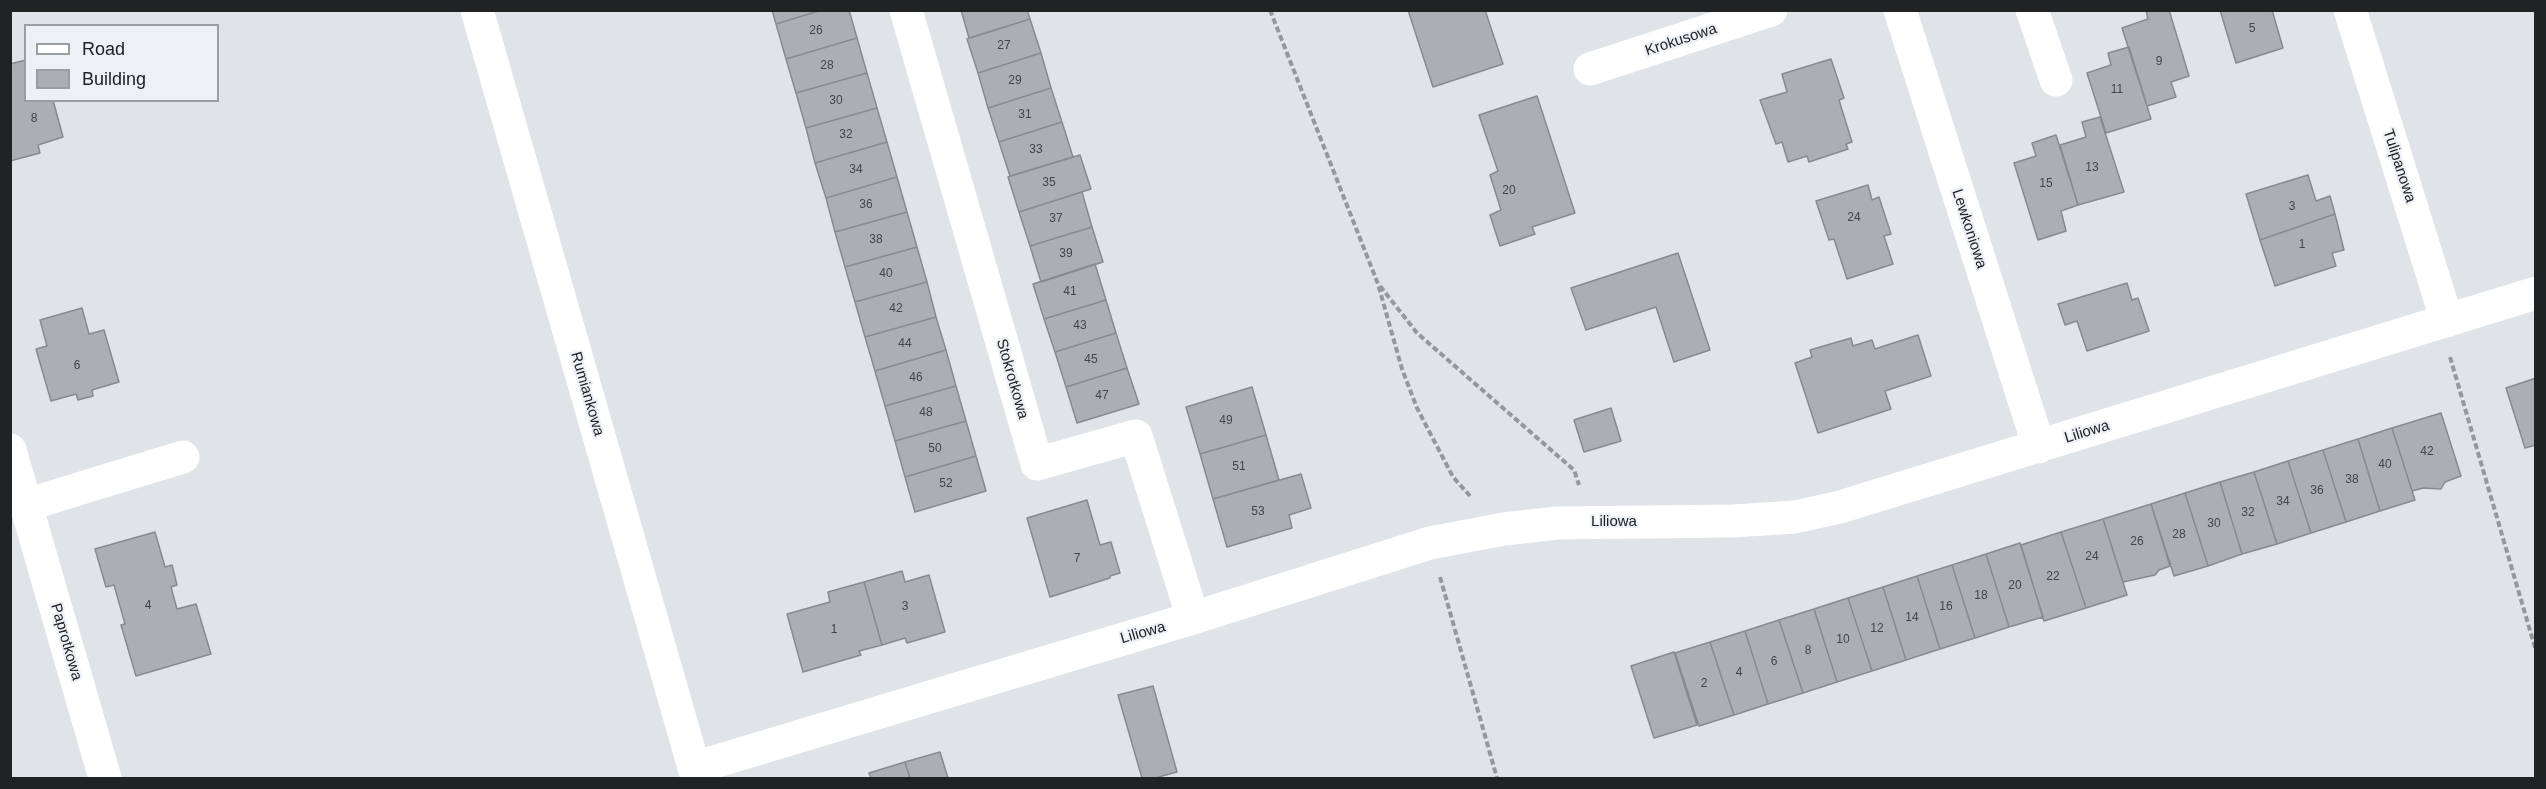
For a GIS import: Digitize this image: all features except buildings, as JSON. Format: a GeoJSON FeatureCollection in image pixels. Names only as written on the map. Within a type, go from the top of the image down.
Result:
{"type":"FeatureCollection","features":[{"type":"Feature","properties":{"kind":"street","name":"Rumiankowa"},"geometry":{"type":"LineString","coordinates":[[477,10],[695,773]]}},
{"type":"Feature","properties":{"kind":"street","name":"Stokrotkowa"},"geometry":{"type":"LineString","coordinates":[[906,10],[1037,464],[1136,436],[1193,618]]}},
{"type":"Feature","properties":{"kind":"street","name":"Krokusowa"},"geometry":{"type":"LineString","coordinates":[[1590,69],[1771,10]]}},
{"type":"Feature","properties":{"kind":"street","name":"Lewkoniowa"},"geometry":{"type":"LineString","coordinates":[[1900,10],[2038,447]]}},
{"type":"Feature","properties":{"kind":"street"},"geometry":{"type":"LineString","coordinates":[[2032,10],[2056,80]]}},
{"type":"Feature","properties":{"kind":"street","name":"Tulipanowa"},"geometry":{"type":"LineString","coordinates":[[2350,10],[2447,321]]}},
{"type":"Feature","properties":{"kind":"street","name":"Liliowa"},"geometry":{"type":"LineString","coordinates":[[695,773],[1430,543],[1557,522],[1732,521],[1796,517],[1840,507],[2038,447],[2535,293]]}},
{"type":"Feature","properties":{"kind":"street","name":"Paprotkowa"},"geometry":{"type":"LineString","coordinates":[[10,450],[105,778]]}},
{"type":"Feature","properties":{"kind":"street"},"geometry":{"type":"LineString","coordinates":[[26,505],[183,457]]}},
{"type":"Feature","properties":{"kind":"path"},"geometry":{"type":"LineString","coordinates":[[1270,10],[1378,284],[1402,369],[1417,408],[1453,477],[1472,498],[1489,532]]}},
{"type":"Feature","properties":{"kind":"path"},"geometry":{"type":"LineString","coordinates":[[1378,284],[1417,333],[1574,470],[1593,522]]}},
{"type":"Feature","properties":{"kind":"path"},"geometry":{"type":"LineString","coordinates":[[2447,321],[2445,340],[2535,651]]}},
{"type":"Feature","properties":{"kind":"path"},"geometry":{"type":"LineString","coordinates":[[1430,543],[1497,778]]}}]}
